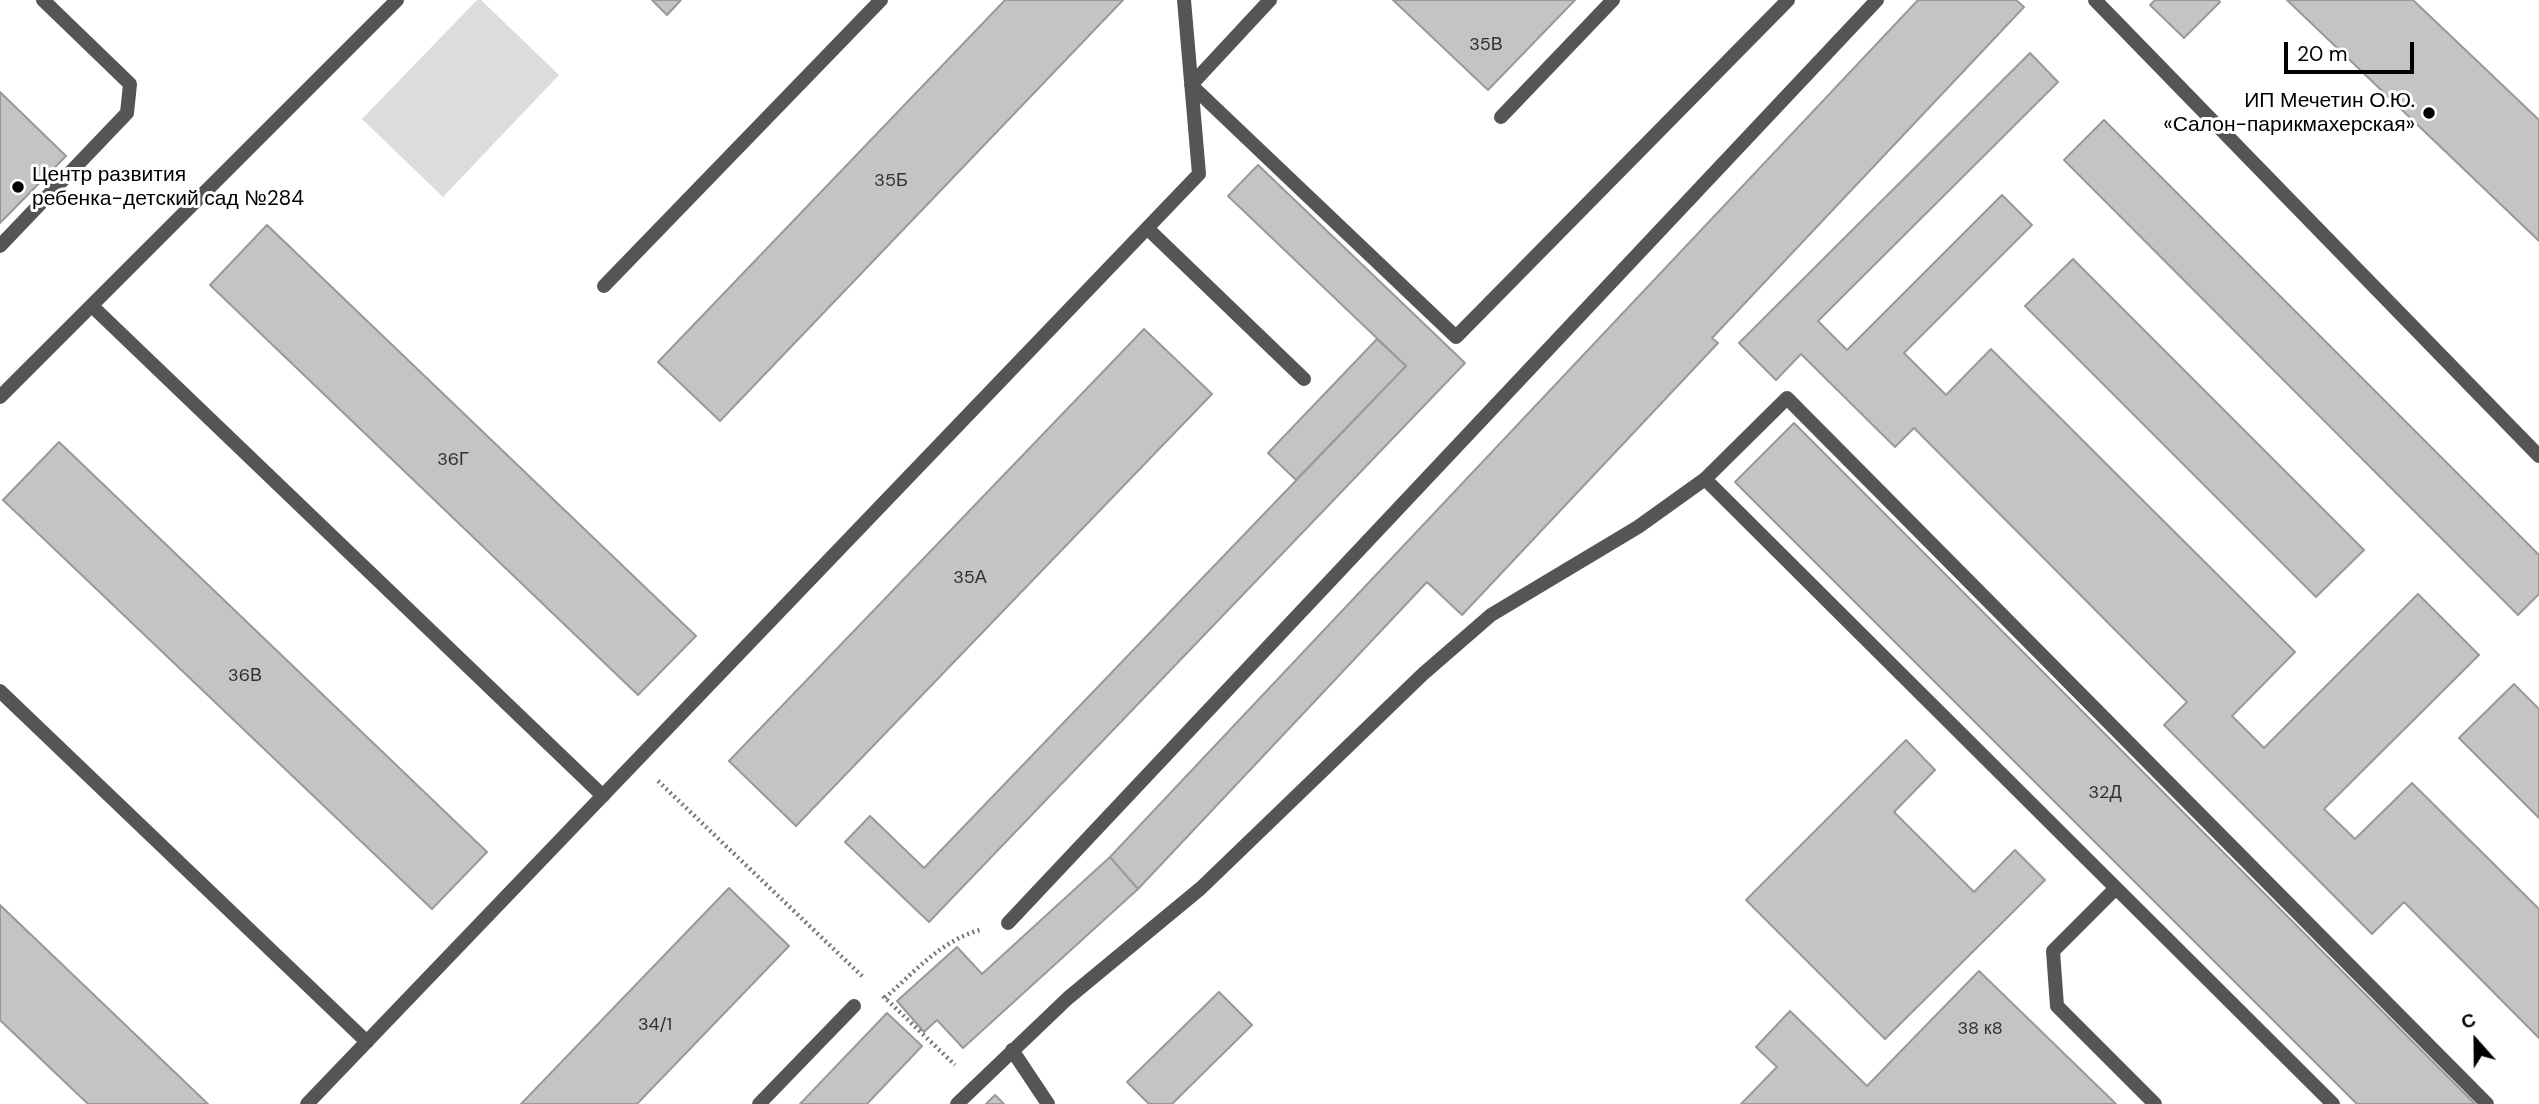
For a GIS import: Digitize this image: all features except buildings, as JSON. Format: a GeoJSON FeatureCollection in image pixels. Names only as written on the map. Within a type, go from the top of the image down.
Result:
{"type":"FeatureCollection","features":[{"type":"Feature","properties":{"kind":"street"},"geometry":{"type":"LineString","coordinates":[[0,246],[127,113],[130,84],[43,0]]}},
{"type":"Feature","properties":{"kind":"street"},"geometry":{"type":"LineString","coordinates":[[2,391],[92,306],[397,0]]}},
{"type":"Feature","properties":{"kind":"street"},"geometry":{"type":"LineString","coordinates":[[604,286],[881,0]]}},
{"type":"Feature","properties":{"kind":"street"},"geometry":{"type":"LineString","coordinates":[[307,1104],[1199,174],[1184,0]]}},
{"type":"Feature","properties":{"kind":"street"},"geometry":{"type":"LineString","coordinates":[[1191,85],[1269,0]]}},
{"type":"Feature","properties":{"kind":"street"},"geometry":{"type":"LineString","coordinates":[[1501,117],[1613,0]]}},
{"type":"Feature","properties":{"kind":"street"},"geometry":{"type":"LineString","coordinates":[[1191,85],[1456,337],[1788,0]]}},
{"type":"Feature","properties":{"kind":"street"},"geometry":{"type":"LineString","coordinates":[[1008,923],[1877,0]]}},
{"type":"Feature","properties":{"kind":"street"},"geometry":{"type":"LineString","coordinates":[[2095,0],[2539,456]]}},
{"type":"Feature","properties":{"kind":"street"},"geometry":{"type":"LineString","coordinates":[[1147,228],[1304,379]]}},
{"type":"Feature","properties":{"kind":"street"},"geometry":{"type":"LineString","coordinates":[[92,306],[604,796]]}},
{"type":"Feature","properties":{"kind":"street"},"geometry":{"type":"LineString","coordinates":[[957,1104],[1068,998],[1201,888],[1423,674],[1491,615],[1638,527],[1706,479],[1787,398],[2487,1104]]}},
{"type":"Feature","properties":{"kind":"street"},"geometry":{"type":"LineString","coordinates":[[1706,479],[2333,1104]]}},
{"type":"Feature","properties":{"kind":"street"},"geometry":{"type":"LineString","coordinates":[[0,691],[367,1042]]}},
{"type":"Feature","properties":{"kind":"street"},"geometry":{"type":"LineString","coordinates":[[2116,888],[2053,951],[2057,1006],[2155,1104]]}},
{"type":"Feature","properties":{"kind":"street"},"geometry":{"type":"LineString","coordinates":[[760,1104],[854,1006]]}},
{"type":"Feature","properties":{"kind":"street"},"geometry":{"type":"LineString","coordinates":[[1012,1051],[1048,1104]]}},
{"type":"Feature","properties":{"kind":"path"},"geometry":{"type":"LineString","coordinates":[[636,761],[865,979]]}},
{"type":"Feature","properties":{"kind":"path"},"geometry":{"type":"LineString","coordinates":[[885,998],[933,954],[967,934],[1008,923]]}},
{"type":"Feature","properties":{"kind":"path"},"geometry":{"type":"LineString","coordinates":[[875,989],[976,1085]]}},
{"type":"Feature","properties":{"kind":"shaded area"},"geometry":{"type":"Polygon","coordinates":[[[477,0],[481,0],[559,75],[443,197],[362,119],[477,0]]]}},
{"type":"Feature","properties":{"kind":"place","name":"ИП Мечетин О.Ю. «Салон-парикмахерская»"},"geometry":{"type":"Point","coordinates":[2429,113]}},
{"type":"Feature","properties":{"kind":"place","name":"Центр развития ребенка-детский сад №284"},"geometry":{"type":"Point","coordinates":[18,187]}}]}
